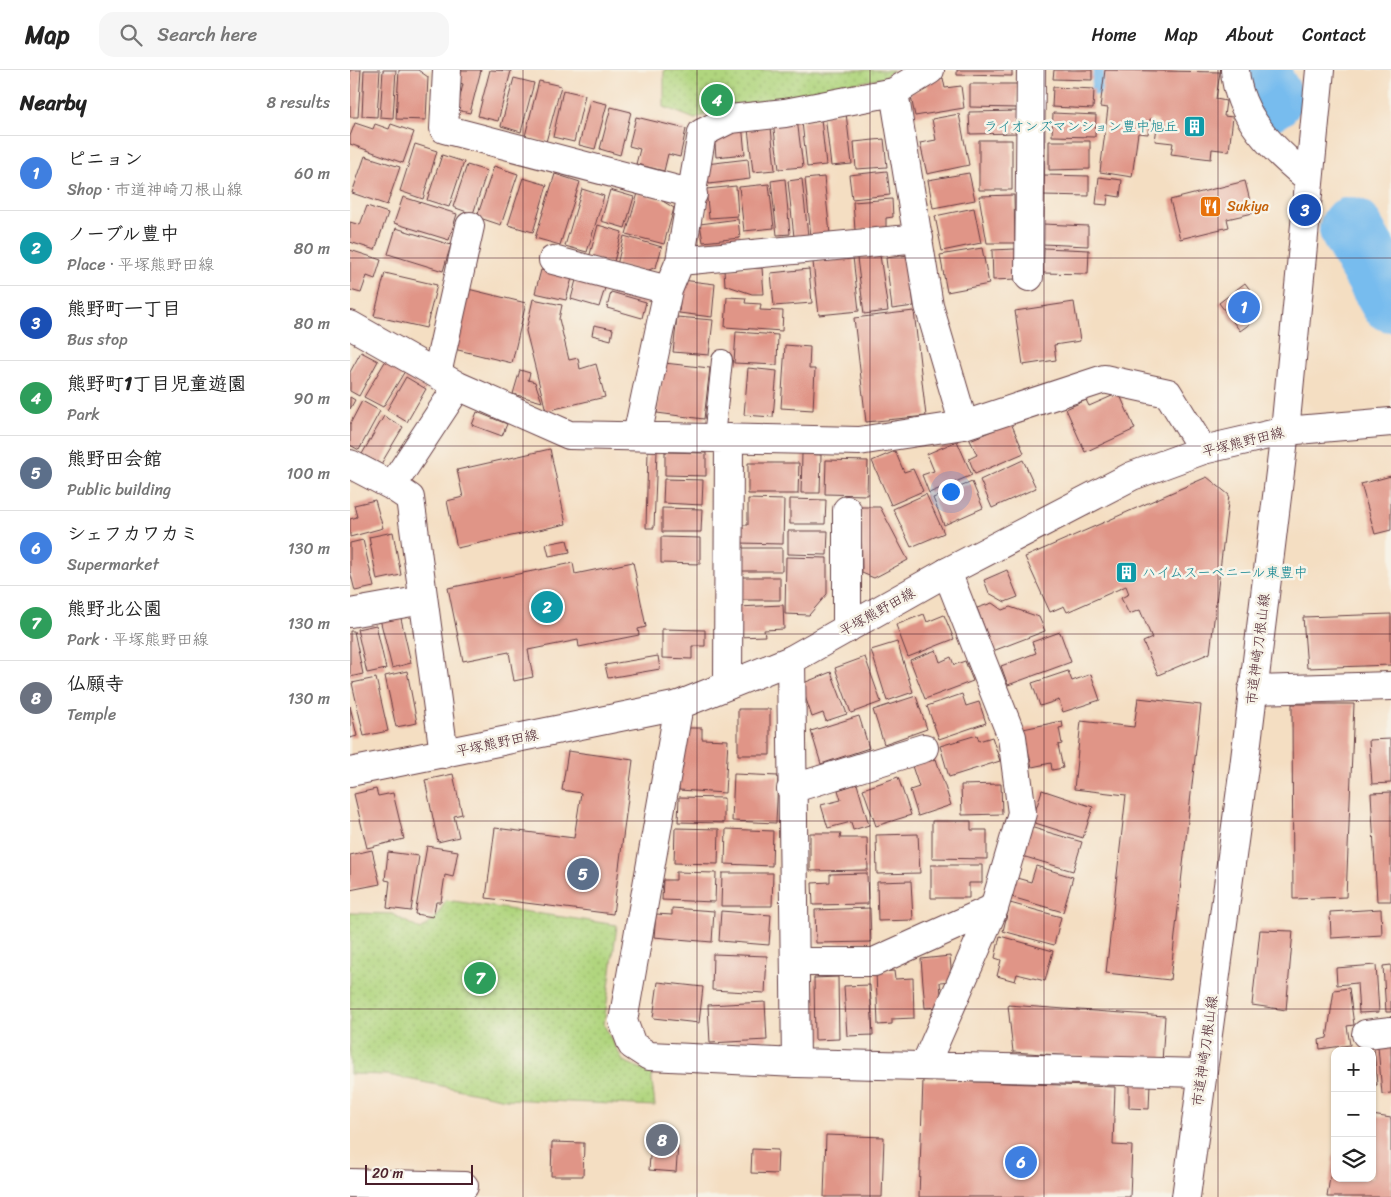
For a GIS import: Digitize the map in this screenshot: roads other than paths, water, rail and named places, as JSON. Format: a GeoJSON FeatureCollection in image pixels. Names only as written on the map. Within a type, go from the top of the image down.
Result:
{"type":"FeatureCollection","features":[{"type":"Feature","properties":{"kind":"street"},"geometry":{"type":"LineString","coordinates":[[447,70],[444,129],[694,194]]}},
{"type":"Feature","properties":{"kind":"street"},"geometry":{"type":"LineString","coordinates":[[637,436],[668,290],[680,261],[694,194],[702,133],[730,119],[785,114],[894,92],[930,70]]}},
{"type":"Feature","properties":{"kind":"street"},"geometry":{"type":"LineString","coordinates":[[1029,277],[1031,70]]}},
{"type":"Feature","properties":{"kind":"street"},"geometry":{"type":"LineString","coordinates":[[1235,70],[1241,101],[1259,131],[1288,161],[1308,178]]}},
{"type":"Feature","properties":{"kind":"street","name":"市道神崎刀根山線"},"geometry":{"type":"LineString","coordinates":[[1186,1197],[1285,430],[1320,70]]}},
{"type":"Feature","properties":{"kind":"street"},"geometry":{"type":"LineString","coordinates":[[894,92],[929,306],[964,425]]}},
{"type":"Feature","properties":{"kind":"street"},"geometry":{"type":"LineString","coordinates":[[392,486],[447,380],[470,226]]}},
{"type":"Feature","properties":{"kind":"street"},"geometry":{"type":"LineString","coordinates":[[680,261],[919,238]]}},
{"type":"Feature","properties":{"kind":"street"},"geometry":{"type":"LineString","coordinates":[[553,260],[668,290]]}},
{"type":"Feature","properties":{"kind":"street"},"geometry":{"type":"LineString","coordinates":[[350,325],[447,380],[569,435],[859,441],[964,425],[1104,379],[1168,393],[1203,450]]}},
{"type":"Feature","properties":{"kind":"street","name":"平塚熊野田線"},"geometry":{"type":"LineString","coordinates":[[350,772],[679,705],[791,660],[947,572],[1132,476],[1203,450],[1285,430],[1391,422]]}},
{"type":"Feature","properties":{"kind":"street"},"geometry":{"type":"LineString","coordinates":[[722,438],[728,685]]}},
{"type":"Feature","properties":{"kind":"street"},"geometry":{"type":"LineString","coordinates":[[350,464],[392,486],[410,498],[444,754]]}},
{"type":"Feature","properties":{"kind":"street"},"geometry":{"type":"LineString","coordinates":[[847,510],[847,629]]}},
{"type":"Feature","properties":{"kind":"street"},"geometry":{"type":"LineString","coordinates":[[926,1065],[994,908],[1022,813],[1012,737],[947,572]]}},
{"type":"Feature","properties":{"kind":"street"},"geometry":{"type":"LineString","coordinates":[[350,613],[423,600]]}},
{"type":"Feature","properties":{"kind":"street"},"geometry":{"type":"LineString","coordinates":[[791,660],[791,789],[796,1063]]}},
{"type":"Feature","properties":{"kind":"street"},"geometry":{"type":"LineString","coordinates":[[1252,690],[1391,686]]}},
{"type":"Feature","properties":{"kind":"street"},"geometry":{"type":"LineString","coordinates":[[679,705],[624,1021],[632,1045],[649,1056],[796,1063],[1202,1073]]}},
{"type":"Feature","properties":{"kind":"street"},"geometry":{"type":"LineString","coordinates":[[791,789],[924,748]]}},
{"type":"Feature","properties":{"kind":"street"},"geometry":{"type":"LineString","coordinates":[[795,962],[874,962],[994,908]]}},
{"type":"Feature","properties":{"kind":"street"},"geometry":{"type":"LineString","coordinates":[[350,1183],[464,1186]]}},
{"type":"Feature","properties":{"kind":"lane"},"geometry":{"type":"LineString","coordinates":[[722,360],[722,438]]}},
{"type":"Feature","properties":{"kind":"waterway"},"geometry":{"type":"LineString","coordinates":[[1096,90],[1099,70]]}},
{"type":"Feature","properties":{"kind":"waterway"},"geometry":{"type":"LineString","coordinates":[[1260,70],[1262,82],[1271,98]]}},
{"type":"Feature","properties":{"kind":"waterway"},"geometry":{"type":"LineString","coordinates":[[1351,229],[1391,300]]}},
{"type":"Feature","properties":{"kind":"place","name":"熊野町1丁目児童遊園"},"geometry":{"type":"Point","coordinates":[717,100]}},
{"type":"Feature","properties":{"kind":"place","name":"ライオンズマンション豊中旭丘"},"geometry":{"type":"Point","coordinates":[1194,126]}},
{"type":"Feature","properties":{"kind":"place","name":"Sukiya"},"geometry":{"type":"Point","coordinates":[1211,206]}},
{"type":"Feature","properties":{"kind":"place","name":"熊野町一丁目"},"geometry":{"type":"Point","coordinates":[1305,210]}},
{"type":"Feature","properties":{"kind":"place","name":"ピニョン"},"geometry":{"type":"Point","coordinates":[1244,307]}},
{"type":"Feature","properties":{"kind":"place","name":"ハイムスーベニール東豊中"},"geometry":{"type":"Point","coordinates":[1126,572]}},
{"type":"Feature","properties":{"kind":"place","name":"ノーブル豊中"},"geometry":{"type":"Point","coordinates":[547,607]}},
{"type":"Feature","properties":{"kind":"place","name":"熊野田会館"},"geometry":{"type":"Point","coordinates":[583,874]}},
{"type":"Feature","properties":{"kind":"place","name":"熊野北公園"},"geometry":{"type":"Point","coordinates":[480,978]}},
{"type":"Feature","properties":{"kind":"place","name":"仏願寺"},"geometry":{"type":"Point","coordinates":[662,1140]}},
{"type":"Feature","properties":{"kind":"place","name":"シェフカワカミ"},"geometry":{"type":"Point","coordinates":[1021,1162]}}]}
